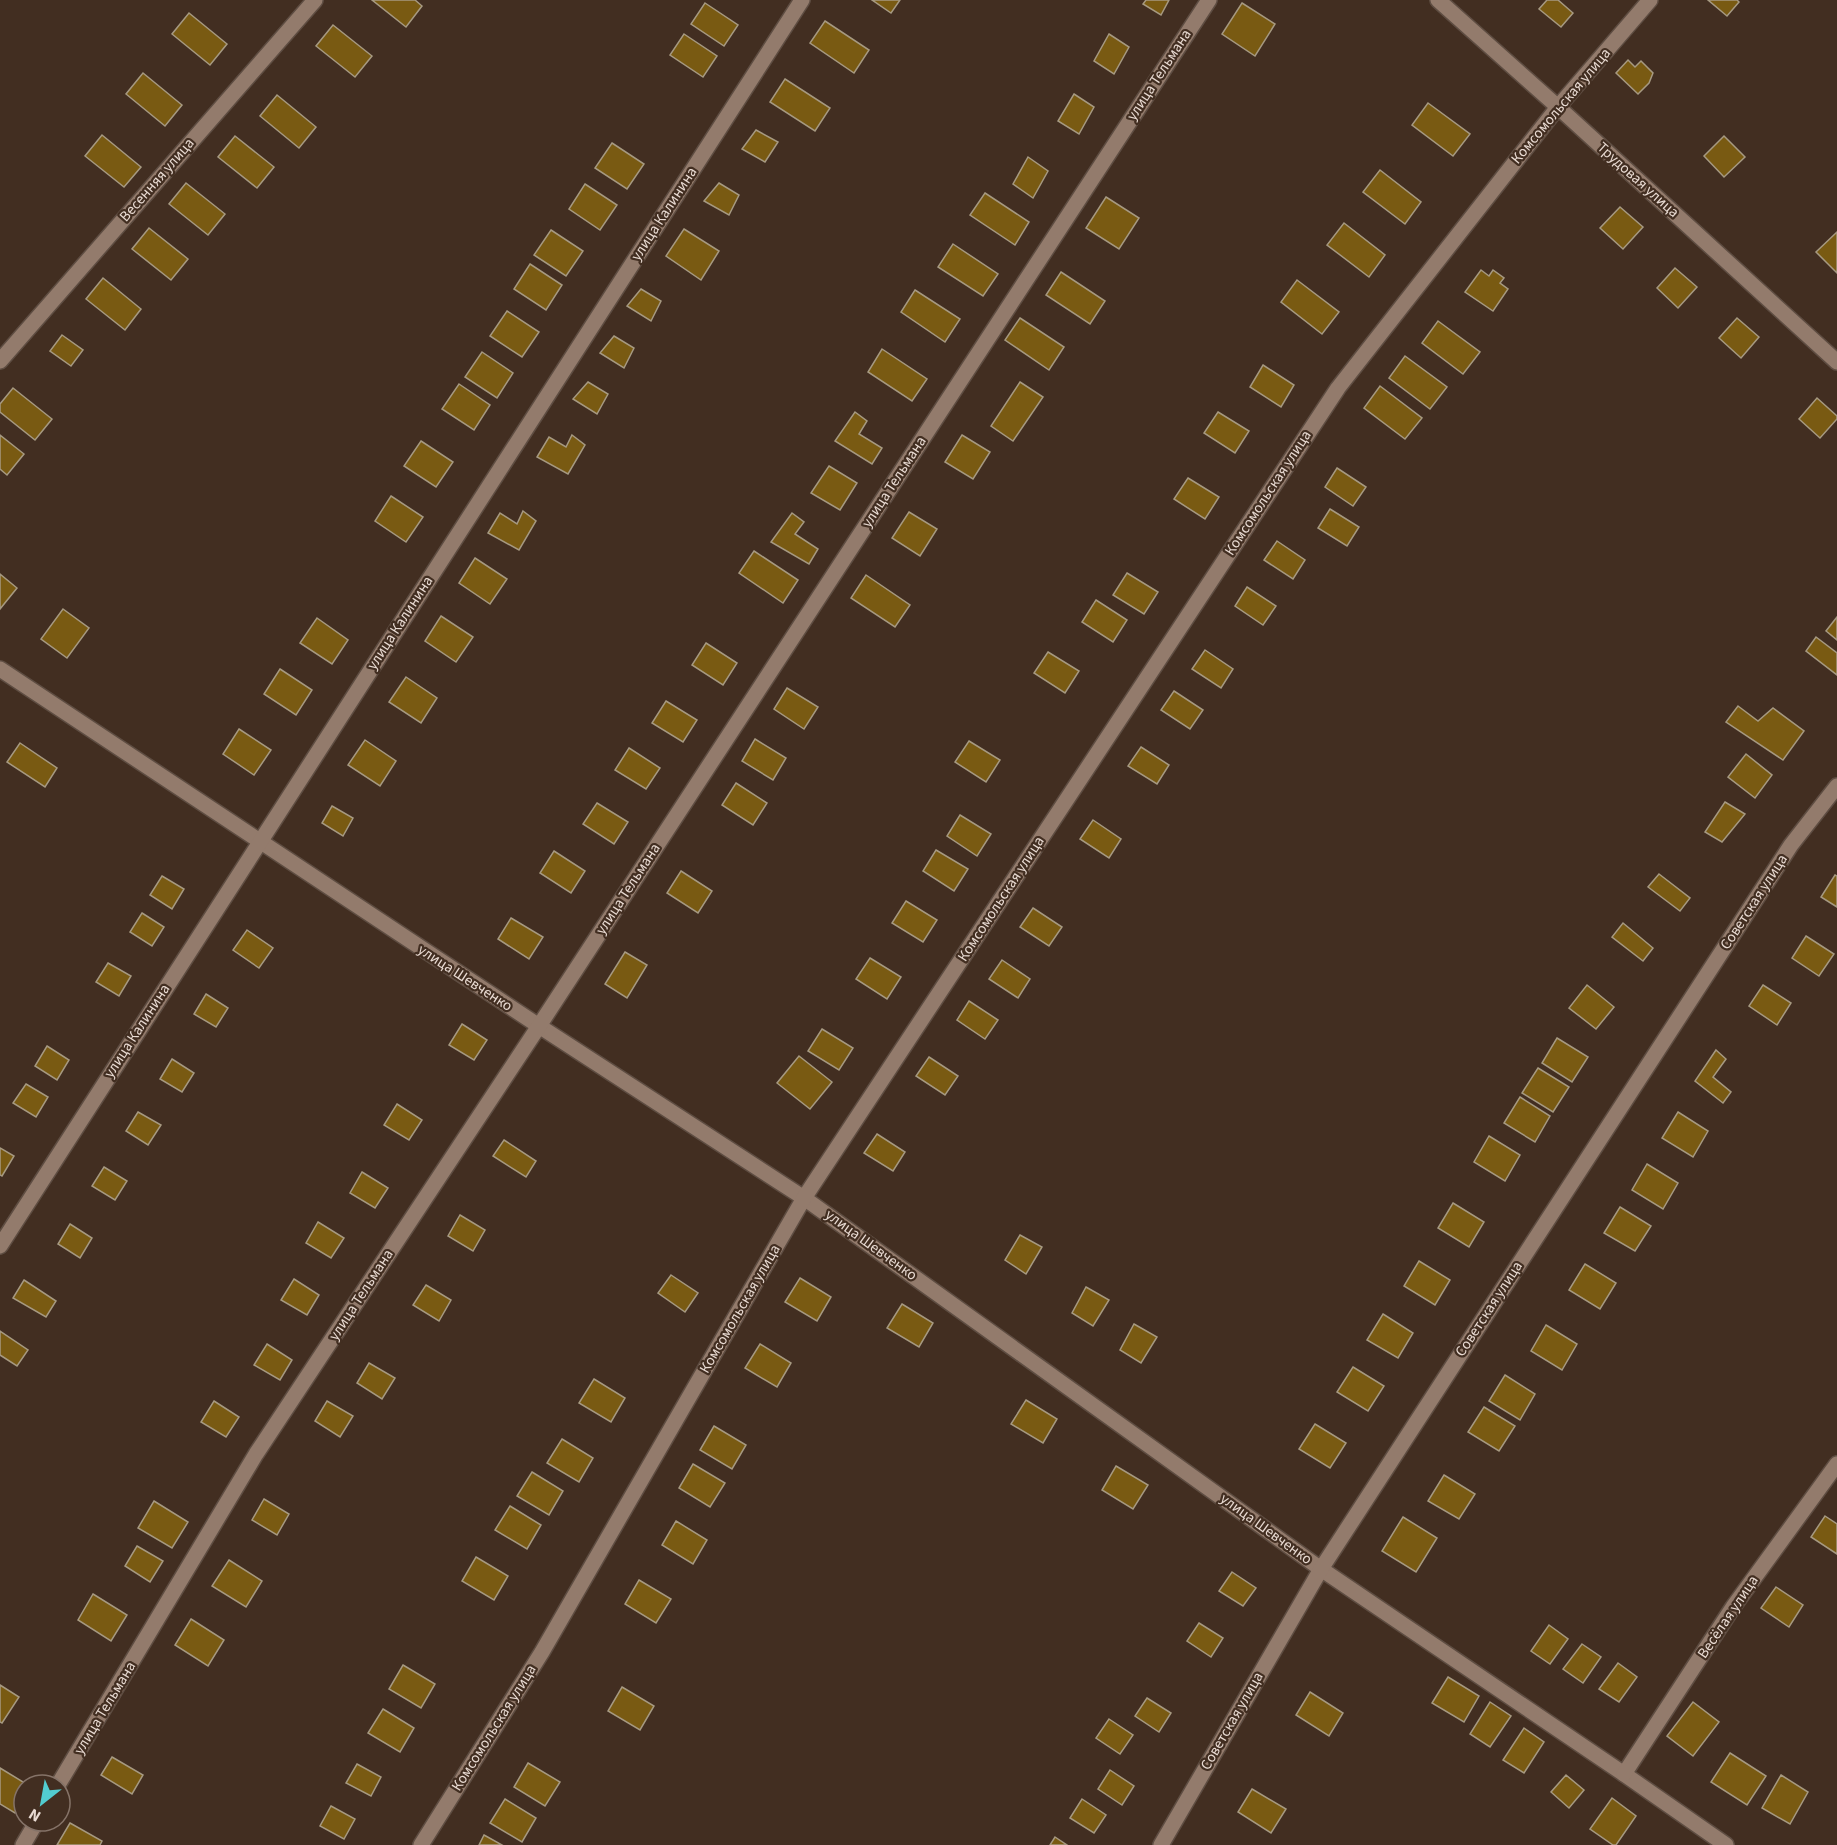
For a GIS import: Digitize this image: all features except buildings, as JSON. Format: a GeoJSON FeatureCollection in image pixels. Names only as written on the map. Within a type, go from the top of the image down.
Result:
{"type":"FeatureCollection","features":[{"type":"Feature","properties":{"kind":"street","name":"Весенняя улица"},"geometry":{"type":"LineString","coordinates":[[0,361],[315,0]]}},
{"type":"Feature","properties":{"kind":"street","name":"улица Калинина"},"geometry":{"type":"LineString","coordinates":[[0,1246],[802,0]]}},
{"type":"Feature","properties":{"kind":"street","name":"улица Тельмана"},"geometry":{"type":"LineString","coordinates":[[65,1773],[256,1454],[539,1026],[1209,0]]}},
{"type":"Feature","properties":{"kind":"street","name":"Трудовая улица"},"geometry":{"type":"LineString","coordinates":[[1438,0],[1837,362]]}},
{"type":"Feature","properties":{"kind":"street","name":"Комсомольская улица"},"geometry":{"type":"LineString","coordinates":[[421,1845],[542,1652],[804,1198],[1338,388],[1558,107],[1650,0]]}},
{"type":"Feature","properties":{"kind":"street","name":"улица Шевченко"},"geometry":{"type":"LineString","coordinates":[[0,669],[259,842],[804,1198],[1321,1569],[1726,1845]]}},
{"type":"Feature","properties":{"kind":"street","name":"Советская улица"},"geometry":{"type":"LineString","coordinates":[[1161,1845],[1321,1569],[1791,845],[1837,786]]}},
{"type":"Feature","properties":{"kind":"street","name":"Весёлая улица"},"geometry":{"type":"LineString","coordinates":[[1624,1774],[1733,1607],[1837,1464]]}}]}
